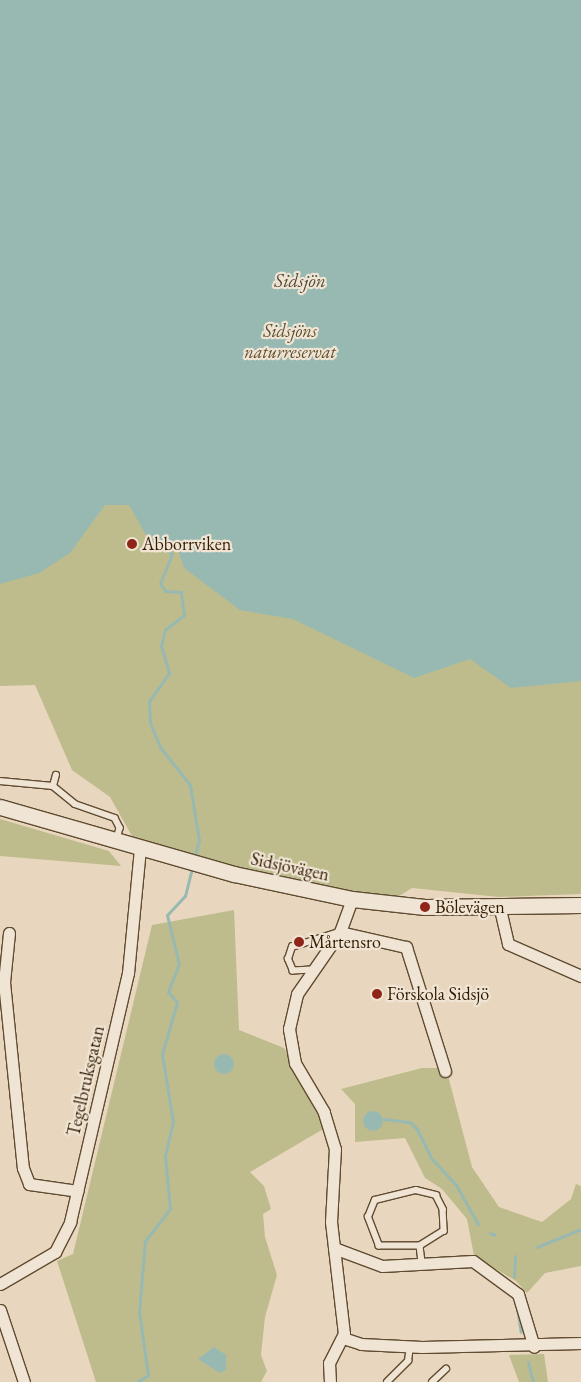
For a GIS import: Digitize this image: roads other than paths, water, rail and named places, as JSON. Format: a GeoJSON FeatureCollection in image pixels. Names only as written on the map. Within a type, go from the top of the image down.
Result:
{"type":"FeatureCollection","features":[{"type":"Feature","properties":{"kind":"main road","name":"Sidsjövägen"},"geometry":{"type":"LineString","coordinates":[[0,807],[140,849],[234,874],[352,899],[500,909],[581,905]]}},
{"type":"Feature","properties":{"kind":"street","name":"Tegelbruksgatan"},"geometry":{"type":"LineString","coordinates":[[0,1284],[44,1260],[64,1242],[78,1192],[127,978],[140,849]]}},
{"type":"Feature","properties":{"kind":"street"},"geometry":{"type":"LineString","coordinates":[[330,1382],[329,1363],[343,1338],[334,1248],[334,1139],[324,1112],[295,1063],[289,1035],[297,994],[340,932],[352,899]]}},
{"type":"Feature","properties":{"kind":"street"},"geometry":{"type":"LineString","coordinates":[[500,909],[508,944],[581,976]]}},
{"type":"Feature","properties":{"kind":"street"},"geometry":{"type":"LineString","coordinates":[[340,932],[406,947],[445,1071]]}},
{"type":"Feature","properties":{"kind":"street"},"geometry":{"type":"LineString","coordinates":[[9,933],[4,982],[23,1168],[29,1184],[78,1192]]}},
{"type":"Feature","properties":{"kind":"street"},"geometry":{"type":"LineString","coordinates":[[334,1248],[382,1266],[470,1260],[514,1289],[534,1347]]}},
{"type":"Feature","properties":{"kind":"street"},"geometry":{"type":"LineString","coordinates":[[0,1310],[24,1382]]}},
{"type":"Feature","properties":{"kind":"street"},"geometry":{"type":"LineString","coordinates":[[343,1338],[361,1344],[410,1346],[534,1347],[581,1343]]}},
{"type":"Feature","properties":{"kind":"lane"},"geometry":{"type":"LineString","coordinates":[[53,786],[56,775]]}},
{"type":"Feature","properties":{"kind":"lane"},"geometry":{"type":"LineString","coordinates":[[0,780],[53,786],[75,804],[115,818],[120,828],[117,841]]}},
{"type":"Feature","properties":{"kind":"lane"},"geometry":{"type":"LineString","coordinates":[[314,969],[293,970],[288,959],[292,947],[340,932]]}},
{"type":"Feature","properties":{"kind":"lane"},"geometry":{"type":"LineString","coordinates":[[416,1190],[436,1195],[443,1209],[444,1232],[420,1246],[379,1246],[368,1217],[375,1200],[416,1190]]}},
{"type":"Feature","properties":{"kind":"lane"},"geometry":{"type":"LineString","coordinates":[[420,1246],[422,1263]]}},
{"type":"Feature","properties":{"kind":"lane"},"geometry":{"type":"LineString","coordinates":[[387,1382],[408,1361],[410,1346]]}},
{"type":"Feature","properties":{"kind":"lane"},"geometry":{"type":"LineString","coordinates":[[432,1382],[446,1369]]}},
{"type":"Feature","properties":{"kind":"water","name":"Sidsjön"},"geometry":{"type":"Polygon","coordinates":[[[0,0],[581,0],[581,681],[511,688],[470,659],[414,678],[293,619],[240,610],[184,568],[176,543],[162,547],[150,542],[129,505],[105,505],[70,553],[39,573],[0,584],[0,0]]]}},
{"type":"Feature","properties":{"kind":"water"},"geometry":{"type":"Polygon","coordinates":[[[224,1054],[231,1057],[234,1064],[231,1071],[224,1074],[217,1071],[214,1064],[217,1057],[224,1054]]]}},
{"type":"Feature","properties":{"kind":"water"},"geometry":{"type":"Polygon","coordinates":[[[373,1111],[380,1114],[383,1121],[380,1128],[373,1131],[366,1128],[363,1121],[366,1114],[373,1111]]]}},
{"type":"Feature","properties":{"kind":"water"},"geometry":{"type":"Polygon","coordinates":[[[214,1347],[226,1355],[226,1370],[220,1373],[198,1359],[214,1347]]]}},
{"type":"Feature","properties":{"kind":"waterway"},"geometry":{"type":"LineString","coordinates":[[162,547],[172,554],[160,583],[165,591],[181,592],[184,615],[165,630],[161,646],[169,673],[149,702],[150,723],[160,747],[190,785],[199,840],[194,859]]}},
{"type":"Feature","properties":{"kind":"waterway"},"geometry":{"type":"LineString","coordinates":[[137,1382],[148,1375],[139,1312],[145,1241],[170,1209],[165,1156],[173,1122],[162,1054],[177,1002],[168,992],[179,964],[167,915],[185,896],[192,868]]}},
{"type":"Feature","properties":{"kind":"waterway"},"geometry":{"type":"LineString","coordinates":[[384,1119],[410,1122],[417,1129],[431,1158],[456,1185],[478,1224]]}},
{"type":"Feature","properties":{"kind":"waterway"},"geometry":{"type":"LineString","coordinates":[[537,1247],[581,1229]]}},
{"type":"Feature","properties":{"kind":"waterway"},"geometry":{"type":"LineString","coordinates":[[490,1233],[495,1235]]}},
{"type":"Feature","properties":{"kind":"waterway"},"geometry":{"type":"LineString","coordinates":[[514,1277],[515,1256]]}},
{"type":"Feature","properties":{"kind":"waterway"},"geometry":{"type":"LineString","coordinates":[[517,1308],[521,1332]]}},
{"type":"Feature","properties":{"kind":"waterway"},"geometry":{"type":"LineString","coordinates":[[528,1362],[533,1382]]}},
{"type":"Feature","properties":{"kind":"place","name":"Abborrviken"},"geometry":{"type":"Point","coordinates":[132,544]}},
{"type":"Feature","properties":{"kind":"place","name":"Bölevägen"},"geometry":{"type":"Point","coordinates":[425,907]}},
{"type":"Feature","properties":{"kind":"place","name":"Mårtensro"},"geometry":{"type":"Point","coordinates":[299,942]}},
{"type":"Feature","properties":{"kind":"place","name":"Förskola Sidsjö"},"geometry":{"type":"Point","coordinates":[377,994]}},
{"type":"Feature","properties":{"kind":"park label","name":"Sidsjöns naturreservat"},"geometry":{"type":"Point","coordinates":[290,342]}}]}
